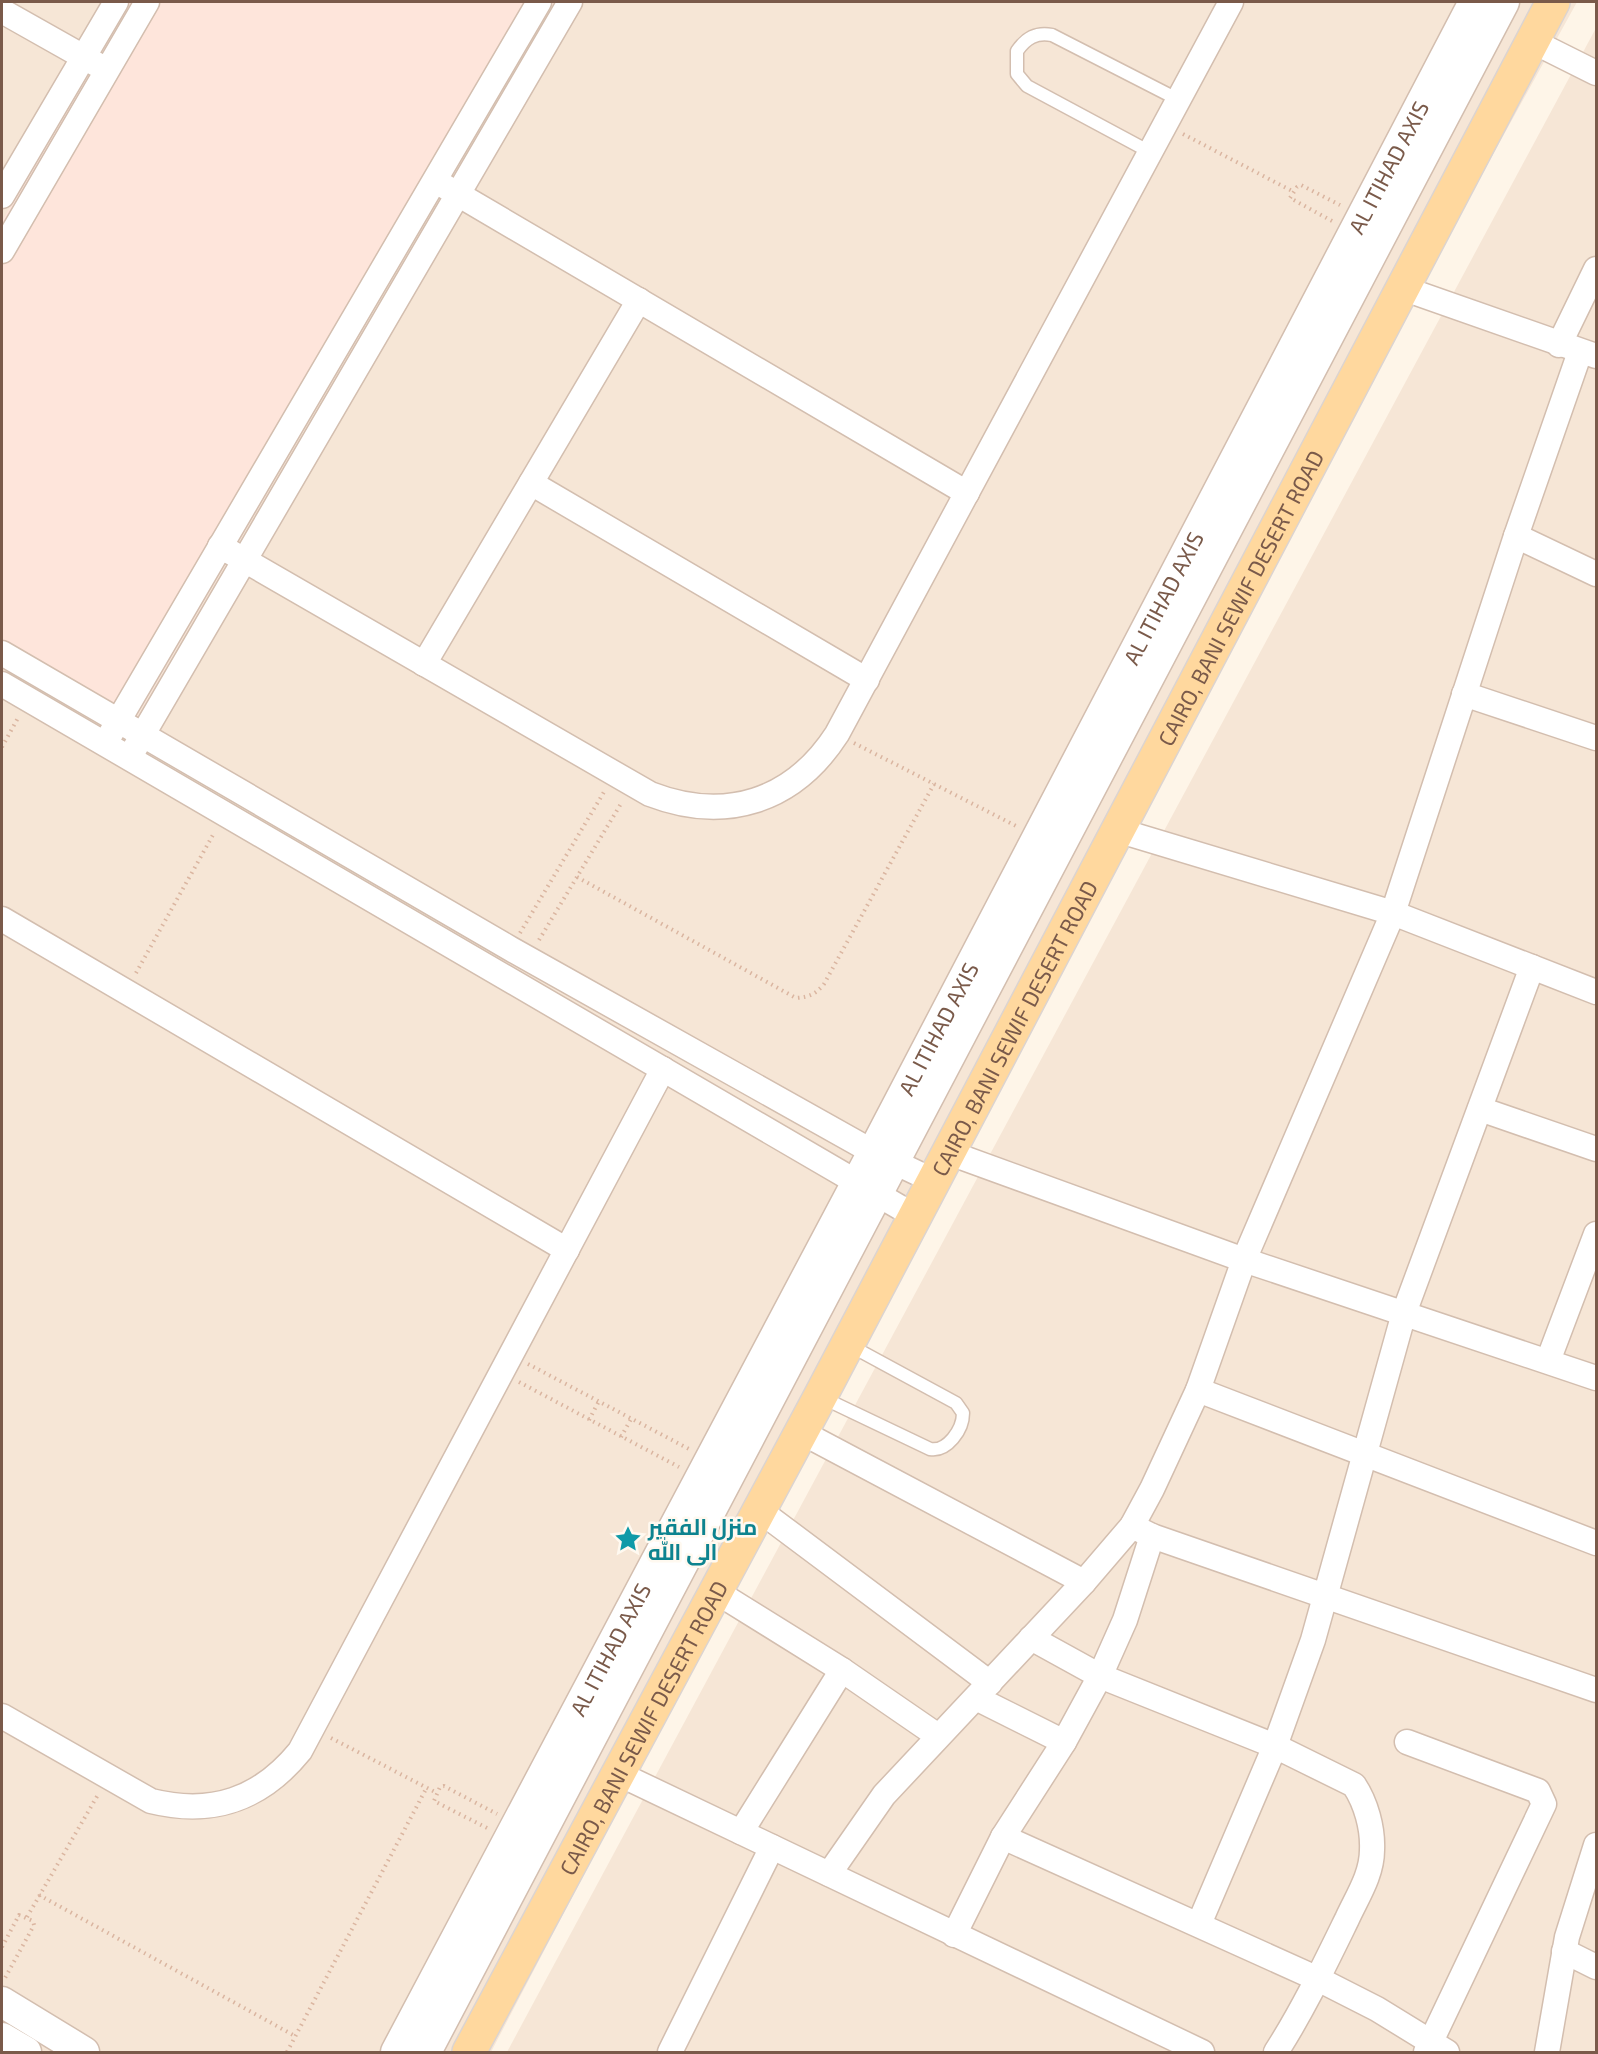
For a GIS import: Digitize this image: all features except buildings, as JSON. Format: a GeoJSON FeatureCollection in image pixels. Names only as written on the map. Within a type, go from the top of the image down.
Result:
{"type":"FeatureCollection","features":[{"type":"Feature","properties":{"kind":"main road","name":"CAIRO, BANI SEWIF DESERT ROAD"},"geometry":{"type":"LineString","coordinates":[[469,2052],[820,1397],[913,1215],[1553,2]]}},
{"type":"Feature","properties":{"kind":"street"},"geometry":{"type":"LineString","coordinates":[[2,196],[116,2]]}},
{"type":"Feature","properties":{"kind":"street"},"geometry":{"type":"LineString","coordinates":[[5,237],[147,2]]}},
{"type":"Feature","properties":{"kind":"street"},"geometry":{"type":"LineString","coordinates":[[105,744],[539,2]]}},
{"type":"Feature","properties":{"kind":"street"},"geometry":{"type":"LineString","coordinates":[[129,758],[570,2]]}},
{"type":"Feature","properties":{"kind":"street"},"geometry":{"type":"LineString","coordinates":[[220,546],[659,798],[687,806],[707,808],[765,798],[799,778],[826,751],[837,734],[1231,2]]}},
{"type":"Feature","properties":{"kind":"street","name":"AL ITIHAD AXIS"},"geometry":{"type":"LineString","coordinates":[[884,1157],[1037,837],[1474,2]]}},
{"type":"Feature","properties":{"kind":"street","name":"AL ITIHAD AXIS"},"geometry":{"type":"LineString","coordinates":[[426,2052],[868,1187],[1504,2]]}},
{"type":"Feature","properties":{"kind":"street"},"geometry":{"type":"LineString","coordinates":[[2,11],[107,70]]}},
{"type":"Feature","properties":{"kind":"street"},"geometry":{"type":"LineString","coordinates":[[1532,41],[1596,73]]}},
{"type":"Feature","properties":{"kind":"street"},"geometry":{"type":"LineString","coordinates":[[434,180],[967,493]]}},
{"type":"Feature","properties":{"kind":"street"},"geometry":{"type":"LineString","coordinates":[[954,1935],[1003,1837],[1064,1742],[1100,1676],[1125,1620],[1152,1489],[1198,1390],[1244,1260],[1393,913],[1579,351],[1596,269]]}},
{"type":"Feature","properties":{"kind":"street"},"geometry":{"type":"LineString","coordinates":[[1402,288],[1579,351]]}},
{"type":"Feature","properties":{"kind":"street"},"geometry":{"type":"LineString","coordinates":[[424,664],[639,300]]}},
{"type":"Feature","properties":{"kind":"street"},"geometry":{"type":"LineString","coordinates":[[531,483],[867,680]]}},
{"type":"Feature","properties":{"kind":"street"},"geometry":{"type":"LineString","coordinates":[[1516,536],[1596,574]]}},
{"type":"Feature","properties":{"kind":"street"},"geometry":{"type":"LineString","coordinates":[[2,653],[520,954],[884,1157],[939,1166],[1244,1260],[1596,1378]]}},
{"type":"Feature","properties":{"kind":"street"},"geometry":{"type":"LineString","coordinates":[[2,684],[913,1215]]}},
{"type":"Feature","properties":{"kind":"street"},"geometry":{"type":"LineString","coordinates":[[1464,694],[1596,738]]}},
{"type":"Feature","properties":{"kind":"street"},"geometry":{"type":"LineString","coordinates":[[1117,830],[1393,913],[1596,992]]}},
{"type":"Feature","properties":{"kind":"street"},"geometry":{"type":"LineString","coordinates":[[2,919],[567,1250]]}},
{"type":"Feature","properties":{"kind":"street"},"geometry":{"type":"LineString","coordinates":[[1199,1924],[1275,1746],[1326,1597],[1363,1455],[1404,1313],[1532,967]]}},
{"type":"Feature","properties":{"kind":"street"},"geometry":{"type":"LineString","coordinates":[[2,1716],[151,1801],[169,1806],[197,1808],[225,1803],[243,1797],[274,1778],[300,1751],[663,1070]]}},
{"type":"Feature","properties":{"kind":"street"},"geometry":{"type":"LineString","coordinates":[[1480,1109],[1596,1149]]}},
{"type":"Feature","properties":{"kind":"street","name":"AL ITIHAD AXIS"},"geometry":{"type":"LineString","coordinates":[[396,2052],[704,1468],[868,1187]]}},
{"type":"Feature","properties":{"kind":"street"},"geometry":{"type":"LineString","coordinates":[[1548,1361],[1596,1234]]}},
{"type":"Feature","properties":{"kind":"street"},"geometry":{"type":"LineString","coordinates":[[1198,1390],[1596,1543]]}},
{"type":"Feature","properties":{"kind":"street"},"geometry":{"type":"LineString","coordinates":[[801,1432],[1084,1582]]}},
{"type":"Feature","properties":{"kind":"street"},"geometry":{"type":"LineString","coordinates":[[759,1510],[983,1690],[1064,1742]]}},
{"type":"Feature","properties":{"kind":"street"},"geometry":{"type":"LineString","coordinates":[[829,1874],[884,1795],[1084,1582],[1142,1531]]}},
{"type":"Feature","properties":{"kind":"street"},"geometry":{"type":"LineString","coordinates":[[1142,1531],[1596,1690]]}},
{"type":"Feature","properties":{"kind":"street"},"geometry":{"type":"LineString","coordinates":[[715,1591],[842,1670],[938,1736]]}},
{"type":"Feature","properties":{"kind":"street"},"geometry":{"type":"LineString","coordinates":[[1031,1638],[1100,1676],[1275,1746],[1354,1785],[1368,1818],[1372,1850],[1369,1873],[1318,1979],[1276,2052]]}},
{"type":"Feature","properties":{"kind":"street"},"geometry":{"type":"LineString","coordinates":[[741,1832],[842,1670]]}},
{"type":"Feature","properties":{"kind":"street"},"geometry":{"type":"LineString","coordinates":[[1003,1837],[1318,1979],[1377,2009],[1435,2049],[1544,1804],[1538,1791],[1407,1742]]}},
{"type":"Feature","properties":{"kind":"street"},"geometry":{"type":"LineString","coordinates":[[618,1773],[1202,2052]]}},
{"type":"Feature","properties":{"kind":"street"},"geometry":{"type":"LineString","coordinates":[[1547,2052],[1564,1951],[1596,1845]]}},
{"type":"Feature","properties":{"kind":"street"},"geometry":{"type":"LineString","coordinates":[[670,2052],[772,1846]]}},
{"type":"Feature","properties":{"kind":"street"},"geometry":{"type":"LineString","coordinates":[[1564,1951],[1596,1967]]}},
{"type":"Feature","properties":{"kind":"street"},"geometry":{"type":"LineString","coordinates":[[2,2002],[84,2052]]}},
{"type":"Feature","properties":{"kind":"street"},"geometry":{"type":"LineString","coordinates":[[2,2038],[26,2052]]}},
{"type":"Feature","properties":{"kind":"lane"},"geometry":{"type":"LineString","coordinates":[[1150,152],[1027,86],[1017,74],[1017,51],[1028,38],[1035,35],[1052,35],[1179,100]]}},
{"type":"Feature","properties":{"kind":"lane"},"geometry":{"type":"LineString","coordinates":[[820,1397],[930,1449],[939,1449],[947,1445],[962,1422],[963,1413],[956,1404],[847,1344]]}},
{"type":"Feature","properties":{"kind":"path"},"geometry":{"type":"LineString","coordinates":[[1165,125],[1294,192]]}},
{"type":"Feature","properties":{"kind":"path"},"geometry":{"type":"LineString","coordinates":[[1301,185],[1358,225],[1291,200],[1294,192],[1301,185]]}},
{"type":"Feature","properties":{"kind":"path"},"geometry":{"type":"LineString","coordinates":[[2,747],[28,699]]}},
{"type":"Feature","properties":{"kind":"path"},"geometry":{"type":"LineString","coordinates":[[837,734],[1037,837]]}},
{"type":"Feature","properties":{"kind":"path"},"geometry":{"type":"LineString","coordinates":[[520,954],[577,877],[624,779]]}},
{"type":"Feature","properties":{"kind":"path"},"geometry":{"type":"LineString","coordinates":[[520,954],[624,779]]}},
{"type":"Feature","properties":{"kind":"path"},"geometry":{"type":"LineString","coordinates":[[577,877],[796,998],[812,995],[824,984],[934,784]]}},
{"type":"Feature","properties":{"kind":"path"},"geometry":{"type":"LineString","coordinates":[[125,992],[225,814]]}},
{"type":"Feature","properties":{"kind":"path"},"geometry":{"type":"LineString","coordinates":[[507,1364],[599,1401],[631,1419],[704,1468]]}},
{"type":"Feature","properties":{"kind":"path"},"geometry":{"type":"LineString","coordinates":[[507,1364],[589,1420],[621,1437],[704,1468]]}},
{"type":"Feature","properties":{"kind":"path"},"geometry":{"type":"LineString","coordinates":[[589,1420],[599,1401]]}},
{"type":"Feature","properties":{"kind":"path"},"geometry":{"type":"LineString","coordinates":[[621,1437],[631,1419]]}},
{"type":"Feature","properties":{"kind":"path"},"geometry":{"type":"LineString","coordinates":[[312,1728],[437,1793]]}},
{"type":"Feature","properties":{"kind":"path"},"geometry":{"type":"LineString","coordinates":[[27,1917],[108,1777]]}},
{"type":"Feature","properties":{"kind":"path"},"geometry":{"type":"LineString","coordinates":[[444,1786],[513,1831],[436,1802],[434,1799],[444,1786]]}},
{"type":"Feature","properties":{"kind":"path"},"geometry":{"type":"LineString","coordinates":[[287,2052],[427,1787]]}},
{"type":"Feature","properties":{"kind":"path"},"geometry":{"type":"LineString","coordinates":[[39,1896],[296,2036]]}},
{"type":"Feature","properties":{"kind":"path"},"geometry":{"type":"LineString","coordinates":[[2,1947],[19,1915],[27,1917],[34,1924],[2,1984]]}},
{"type":"Feature","properties":{"kind":"shaded area"},"geometry":{"type":"Polygon","coordinates":[[[2,2],[1577,2],[1356,403],[491,2052],[2,2052],[2,2]]]}},
{"type":"Feature","properties":{"kind":"shaded area"},"geometry":{"type":"Polygon","coordinates":[[[130,2],[554,2],[125,737],[2,666],[2,221],[130,2]]]}},
{"type":"Feature","properties":{"kind":"shaded area"},"geometry":{"type":"Polygon","coordinates":[[[1596,28],[1596,2052],[507,2052],[1596,28]]]}},
{"type":"Feature","properties":{"kind":"place","name":"منزل الفقير الى الله"},"geometry":{"type":"Point","coordinates":[628,1539]}}]}
